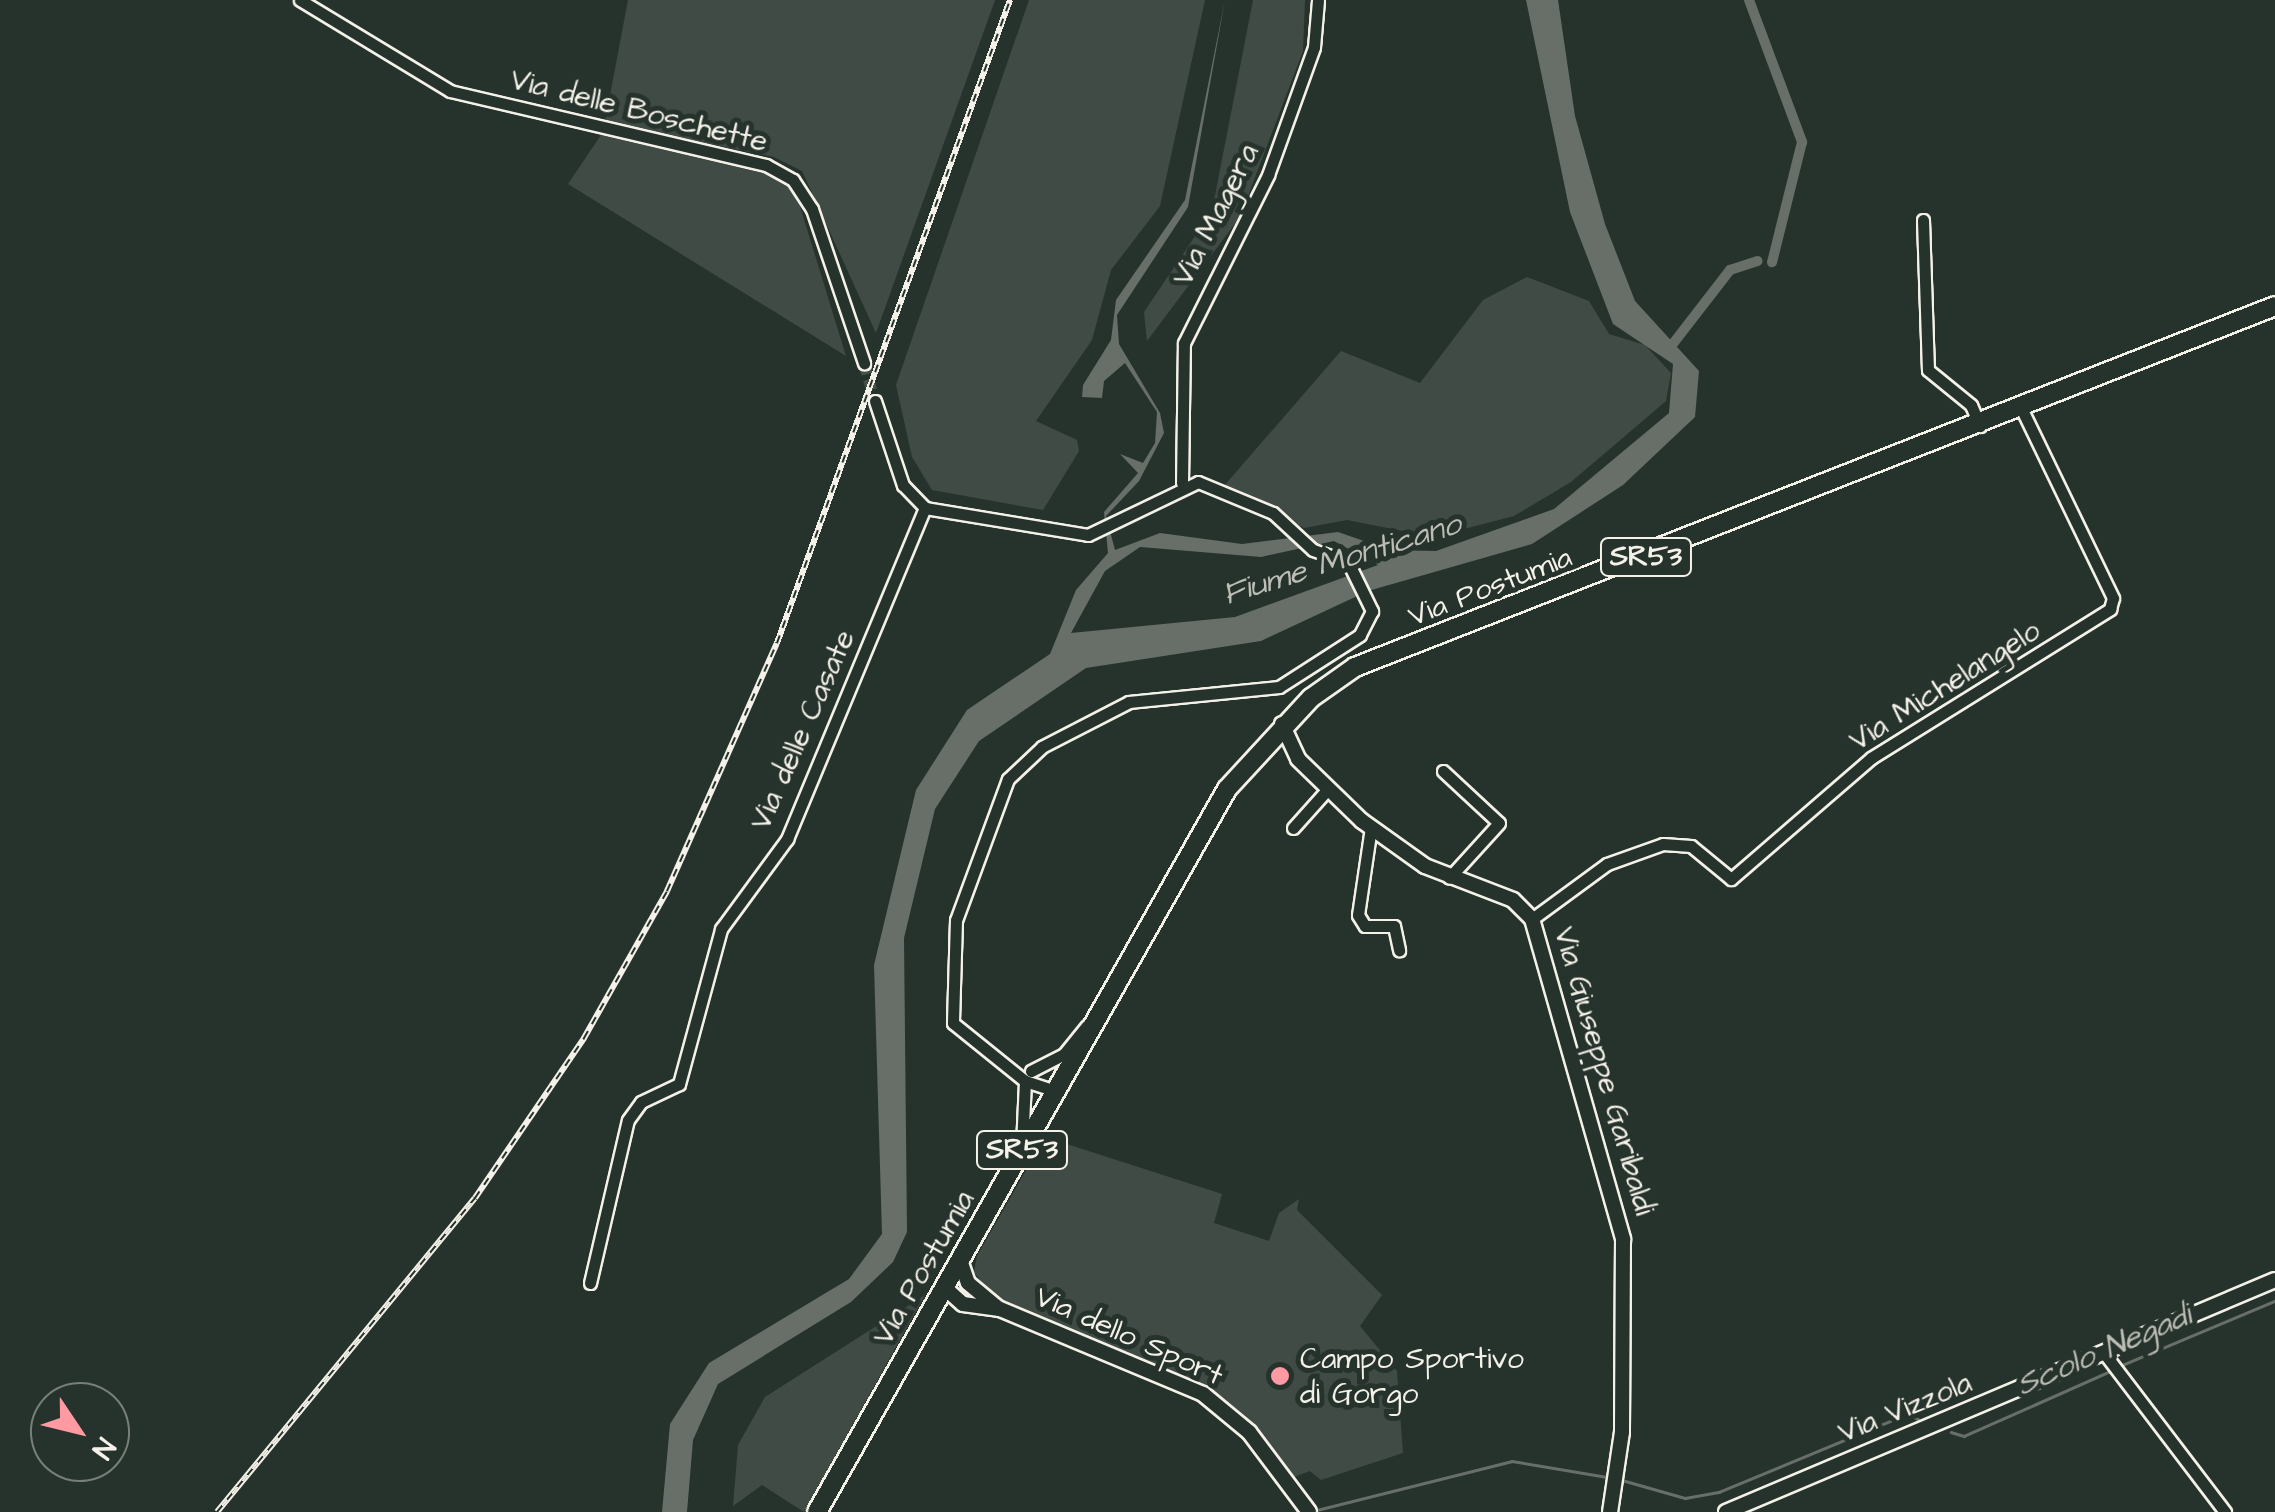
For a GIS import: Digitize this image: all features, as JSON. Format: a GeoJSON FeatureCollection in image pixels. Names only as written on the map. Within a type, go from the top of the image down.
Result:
{"type":"FeatureCollection","features":[{"type":"Feature","properties":{"kind":"main road","name":"SR53"},"geometry":{"type":"LineString","coordinates":[[2022,410],[2275,306]]}},
{"type":"Feature","properties":{"kind":"main road","name":"Via Postumia"},"geometry":{"type":"LineString","coordinates":[[816,1512],[1227,789],[1274,732],[1355,668],[2022,410]]}},
{"type":"Feature","properties":{"kind":"street","name":"Via delle Boschette"},"geometry":{"type":"LineString","coordinates":[[300,0],[450,92],[766,165],[793,180],[812,209],[864,364]]}},
{"type":"Feature","properties":{"kind":"street","name":"Via Magera"},"geometry":{"type":"LineString","coordinates":[[1182,482],[1179,463],[1184,343],[1268,176],[1314,47],[1318,0]]}},
{"type":"Feature","properties":{"kind":"street"},"geometry":{"type":"LineString","coordinates":[[1923,220],[1928,370],[1971,405],[1980,426]]}},
{"type":"Feature","properties":{"kind":"street"},"geometry":{"type":"LineString","coordinates":[[875,401],[903,485],[925,508],[1106,530],[1182,482],[1198,482],[1274,513],[1313,550],[1354,568],[1371,608],[1360,635],[1278,687],[1129,702],[1015,770],[956,920],[951,982],[959,1034],[1055,1091]]}},
{"type":"Feature","properties":{"kind":"street","name":"Via Michelangelo"},"geometry":{"type":"LineString","coordinates":[[1532,919],[1607,864],[1663,844],[1682,841],[1726,878],[1738,875],[1871,758],[2110,609],[2113,598],[2022,410]]}},
{"type":"Feature","properties":{"kind":"street"},"geometry":{"type":"LineString","coordinates":[[1167,492],[1179,463],[1198,482]]}},
{"type":"Feature","properties":{"kind":"street","name":"Via delle Casate"},"geometry":{"type":"LineString","coordinates":[[590,1284],[628,1120],[641,1102],[679,1084],[721,929],[787,839],[925,508]]}},
{"type":"Feature","properties":{"kind":"street","name":"Via Giuseppe Garibaldi"},"geometry":{"type":"LineString","coordinates":[[1274,732],[1328,790],[1371,827],[1450,878],[1513,900],[1532,919],[1623,1238],[1618,1465],[1610,1512]]}},
{"type":"Feature","properties":{"kind":"street"},"geometry":{"type":"LineString","coordinates":[[1443,771],[1500,823],[1450,878]]}},
{"type":"Feature","properties":{"kind":"street"},"geometry":{"type":"LineString","coordinates":[[1293,828],[1328,790]]}},
{"type":"Feature","properties":{"kind":"street"},"geometry":{"type":"LineString","coordinates":[[1371,827],[1358,915],[1365,926],[1394,926],[1399,950]]}},
{"type":"Feature","properties":{"kind":"street"},"geometry":{"type":"LineString","coordinates":[[1025,1074],[1064,1054],[1098,1016]]}},
{"type":"Feature","properties":{"kind":"street"},"geometry":{"type":"LineString","coordinates":[[1022,1150],[1025,1074]]}},
{"type":"Feature","properties":{"kind":"street"},"geometry":{"type":"LineString","coordinates":[[960,1260],[980,1294],[1000,1309]]}},
{"type":"Feature","properties":{"kind":"street","name":"Via Vizzola"},"geometry":{"type":"LineString","coordinates":[[1726,1512],[2107,1357],[2275,1280]]}},
{"type":"Feature","properties":{"kind":"street"},"geometry":{"type":"LineString","coordinates":[[946,1286],[980,1294]]}},
{"type":"Feature","properties":{"kind":"street"},"geometry":{"type":"LineString","coordinates":[[926,1320],[963,1304],[946,1286]]}},
{"type":"Feature","properties":{"kind":"street","name":"Via dello Sport"},"geometry":{"type":"LineString","coordinates":[[963,1304],[1000,1309],[1202,1394],[1249,1432],[1309,1512]]}},
{"type":"Feature","properties":{"kind":"street"},"geometry":{"type":"LineString","coordinates":[[2107,1357],[2225,1512]]}},
{"type":"Feature","properties":{"kind":"shaded area"},"geometry":{"type":"Polygon","coordinates":[[[628,0],[995,0],[876,333],[802,171],[774,157],[605,122],[628,0]]]}},
{"type":"Feature","properties":{"kind":"shaded area"},"geometry":{"type":"Polygon","coordinates":[[[1029,0],[1205,0],[1160,206],[1111,270],[1092,340],[1036,421],[1077,440],[1079,451],[1043,510],[932,490],[912,457],[896,385],[1029,0]]]}},
{"type":"Feature","properties":{"kind":"shaded area"},"geometry":{"type":"Polygon","coordinates":[[[1225,0],[1188,207],[1117,315],[1119,344],[1160,413],[1164,433],[1139,481],[1106,516],[1115,550],[1160,533],[1242,544],[1338,532],[1390,550],[1436,551],[1554,509],[1669,413],[1673,364],[1613,324],[1570,212],[1526,0],[1558,0],[1575,116],[1605,224],[1635,301],[1699,371],[1695,417],[1623,485],[1532,544],[1368,591],[1261,641],[1086,668],[979,741],[935,809],[904,938],[907,1232],[893,1262],[851,1302],[718,1384],[693,1440],[687,1512],[662,1512],[670,1424],[709,1363],[849,1279],[882,1234],[874,965],[916,790],[967,710],[1050,654],[1076,590],[1108,553],[1104,512],[1138,473],[1120,454],[1143,463],[1155,443],[1157,412],[1125,363],[1104,381],[1102,398],[1082,397],[1083,385],[1111,340],[1116,300],[1185,200],[1225,0]],[[1334,541],[1261,557],[1140,547],[1105,571],[1071,633],[1235,617],[1378,565],[1334,541]]]}},
{"type":"Feature","properties":{"kind":"shaded area"},"geometry":{"type":"Polygon","coordinates":[[[1253,0],[1305,0],[1303,51],[1240,217],[1147,341],[1144,312],[1212,211],[1253,0]]]}},
{"type":"Feature","properties":{"kind":"shaded area"},"geometry":{"type":"Polygon","coordinates":[[[603,132],[772,174],[795,190],[846,356],[568,184],[603,132]]]}},
{"type":"Feature","properties":{"kind":"shaded area"},"geometry":{"type":"Polygon","coordinates":[[[1527,277],[1589,301],[1609,334],[1645,345],[1671,373],[1666,401],[1571,482],[1514,516],[1433,537],[1347,520],[1304,528],[1224,486],[1341,351],[1420,383],[1483,300],[1527,277]]]}},
{"type":"Feature","properties":{"kind":"shaded area"},"geometry":{"type":"Polygon","coordinates":[[[1045,1137],[1222,1194],[1214,1223],[1269,1241],[1279,1213],[1299,1199],[1297,1210],[1382,1295],[1360,1326],[1397,1371],[1403,1453],[1321,1480],[1310,1471],[1294,1477],[1248,1423],[1194,1383],[992,1296],[974,1272],[977,1256],[1045,1137]]]}},
{"type":"Feature","properties":{"kind":"shaded area"},"geometry":{"type":"Polygon","coordinates":[[[925,1295],[804,1512],[762,1485],[733,1506],[738,1445],[765,1397],[925,1295]]]}},
{"type":"Feature","properties":{"kind":"waterway"},"geometry":{"type":"LineString","coordinates":[[1749,0],[1802,142],[1772,262]]}},
{"type":"Feature","properties":{"kind":"waterway"},"geometry":{"type":"LineString","coordinates":[[1672,345],[1730,270],[1758,261]]}},
{"type":"Feature","properties":{"kind":"waterway","name":"Scolo Negadi"},"geometry":{"type":"LineString","coordinates":[[2120,1366],[2275,1301]]}},
{"type":"Feature","properties":{"kind":"waterway","name":"Scolo Negadi"},"geometry":{"type":"LineString","coordinates":[[1951,1432],[1964,1436],[2113,1370]]}},
{"type":"Feature","properties":{"kind":"waterway","name":"Scolo Negadi"},"geometry":{"type":"LineString","coordinates":[[1622,1480],[1685,1498],[1719,1492],[1907,1414],[1918,1419]]}},
{"type":"Feature","properties":{"kind":"waterway","name":"Scolo Negadi"},"geometry":{"type":"LineString","coordinates":[[1313,1511],[1512,1461],[1607,1477]]}},
{"type":"Feature","properties":{"kind":"tunnel"},"geometry":{"type":"LineString","coordinates":[[864,363],[875,401]]}},
{"type":"Feature","properties":{"kind":"railway"},"geometry":{"type":"LineString","coordinates":[[217,1512],[475,1198],[584,1038],[667,891],[777,643],[1010,0]]}},
{"type":"Feature","properties":{"kind":"place","name":"Campo Sportivo di Gorgo"},"geometry":{"type":"Point","coordinates":[1280,1376]}},
{"type":"Feature","properties":{"kind":"water label","name":"Fiume Monticano"},"geometry":{"type":"Point","coordinates":[1342,560]}}]}
